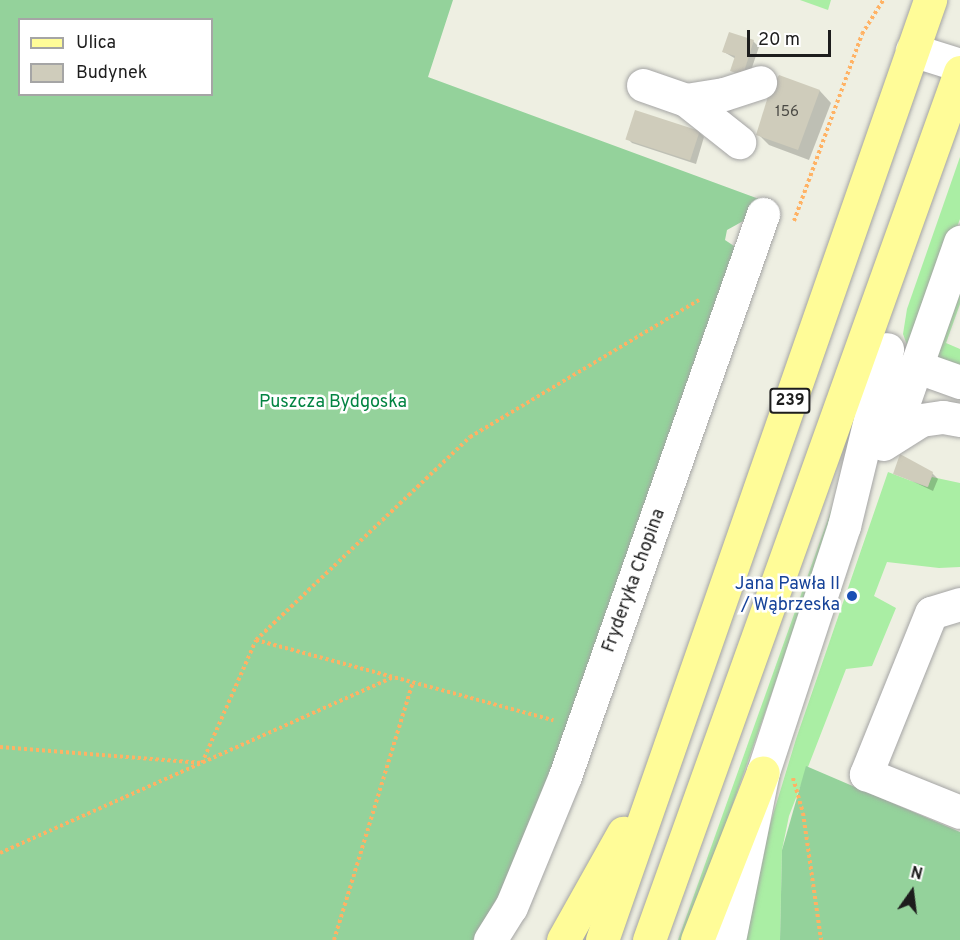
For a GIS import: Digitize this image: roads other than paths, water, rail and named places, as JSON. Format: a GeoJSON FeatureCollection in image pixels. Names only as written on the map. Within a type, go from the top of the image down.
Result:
{"type":"FeatureCollection","features":[{"type":"Feature","properties":{"kind":"main road","name":"239"},"geometry":{"type":"LineString","coordinates":[[602,940],[930,0]]}},
{"type":"Feature","properties":{"kind":"main road","name":"239"},"geometry":{"type":"LineString","coordinates":[[649,940],[959,73]]}},
{"type":"Feature","properties":{"kind":"main road"},"geometry":{"type":"LineString","coordinates":[[887,349],[903,233]]}},
{"type":"Feature","properties":{"kind":"main road"},"geometry":{"type":"LineString","coordinates":[[563,940],[668,753]]}},
{"type":"Feature","properties":{"kind":"main road"},"geometry":{"type":"LineString","coordinates":[[697,940],[777,771]]}},
{"type":"Feature","properties":{"kind":"street"},"geometry":{"type":"LineString","coordinates":[[912,50],[959,73]]}},
{"type":"Feature","properties":{"kind":"street"},"geometry":{"type":"LineString","coordinates":[[686,100],[724,94],[760,82]]}},
{"type":"Feature","properties":{"kind":"street"},"geometry":{"type":"LineString","coordinates":[[643,85],[686,100],[739,142]]}},
{"type":"Feature","properties":{"kind":"street","name":"Fryderyka Chopina"},"geometry":{"type":"LineString","coordinates":[[489,940],[511,907],[528,870],[582,728],[763,214]]}},
{"type":"Feature","properties":{"kind":"street"},"geometry":{"type":"LineString","coordinates":[[891,438],[960,242]]}},
{"type":"Feature","properties":{"kind":"street"},"geometry":{"type":"LineString","coordinates":[[887,349],[958,419]]}},
{"type":"Feature","properties":{"kind":"street"},"geometry":{"type":"LineString","coordinates":[[729,940],[862,459],[887,349]]}},
{"type":"Feature","properties":{"kind":"street"},"geometry":{"type":"LineString","coordinates":[[912,375],[960,382]]}},
{"type":"Feature","properties":{"kind":"street"},"geometry":{"type":"LineString","coordinates":[[862,459],[921,420],[958,419]]}},
{"type":"Feature","properties":{"kind":"street"},"geometry":{"type":"LineString","coordinates":[[960,604],[931,613],[866,774],[960,812]]}},
{"type":"Feature","properties":{"kind":"place","name":"Jana Pawła II / Wąbrzeska"},"geometry":{"type":"Point","coordinates":[852,596]}},
{"type":"Feature","properties":{"kind":"park label","name":"Puszcza Bydgoska"},"geometry":{"type":"Point","coordinates":[333,403]}}]}
